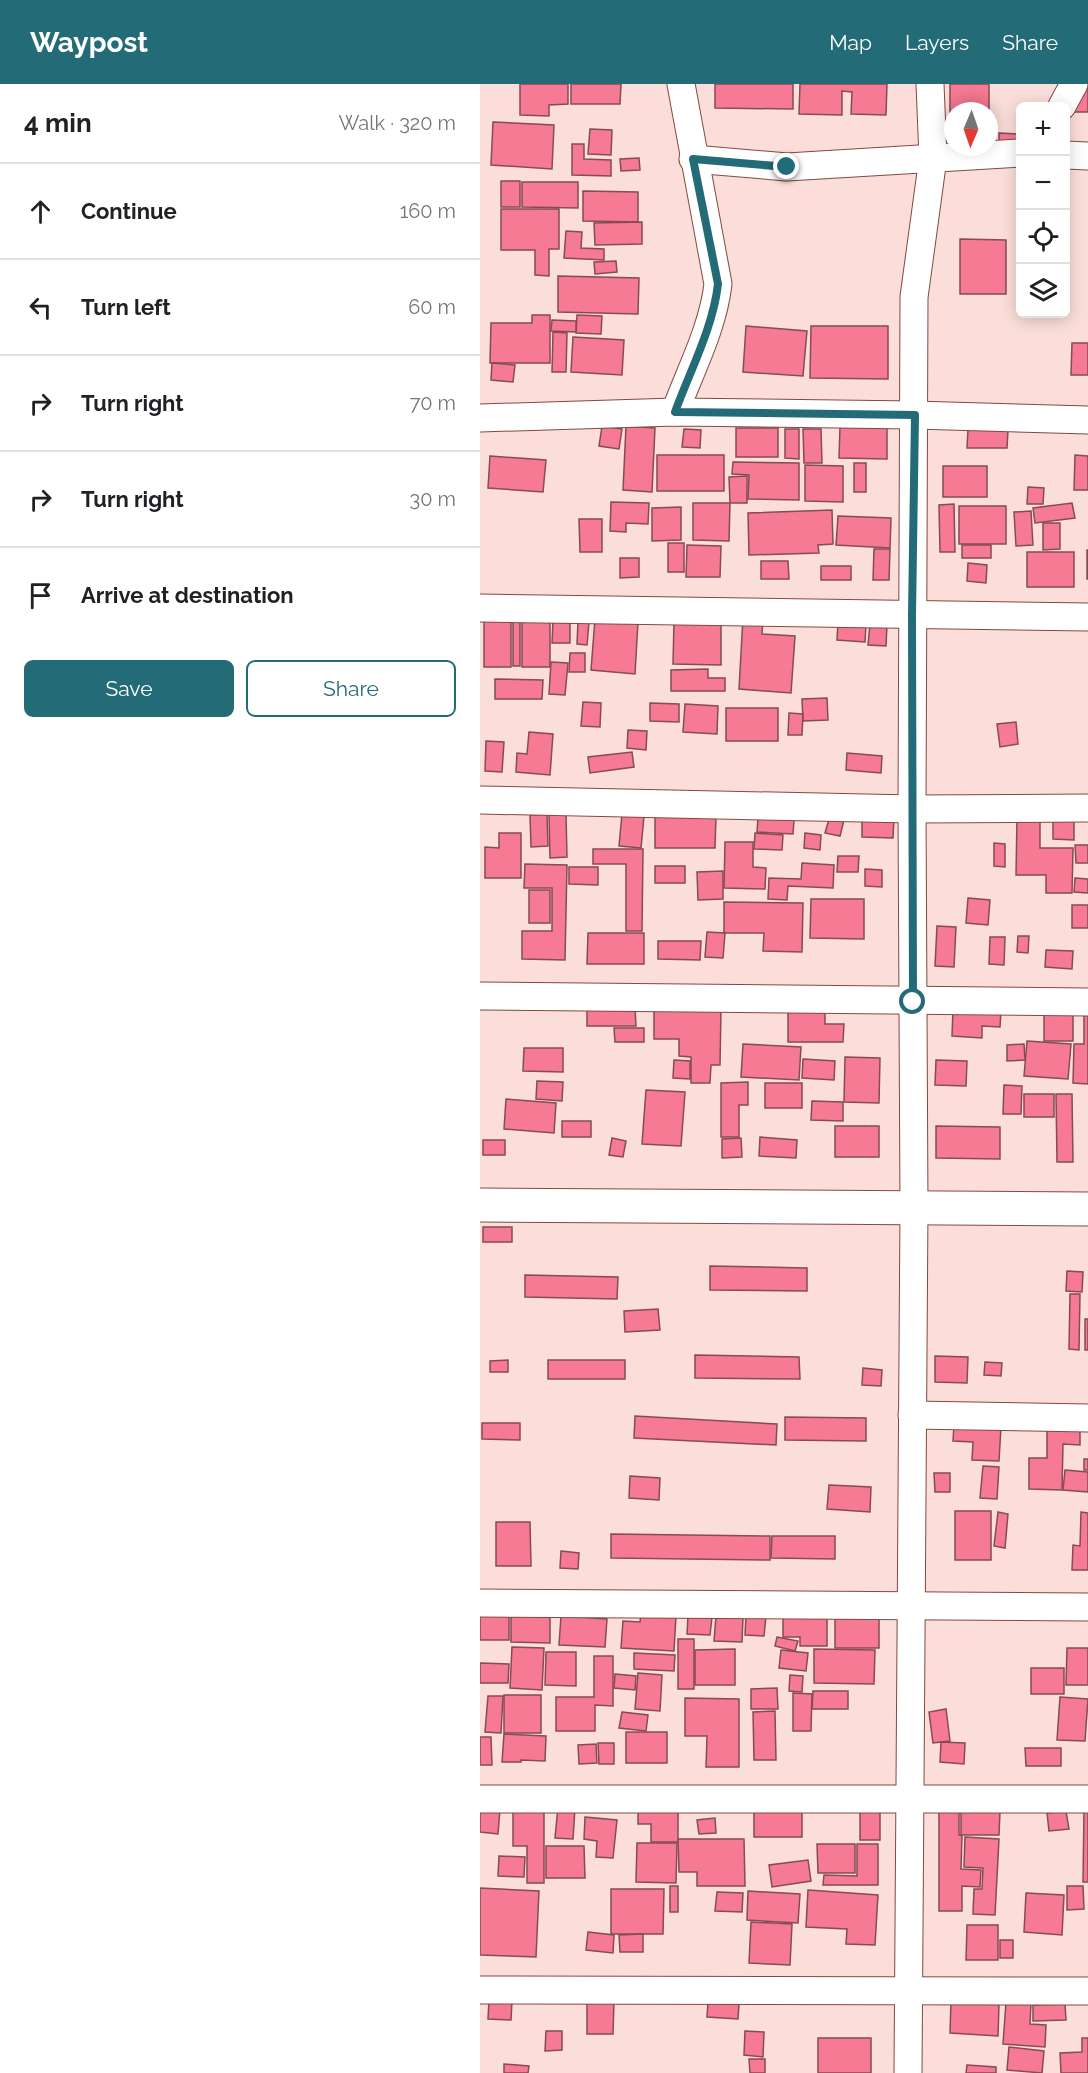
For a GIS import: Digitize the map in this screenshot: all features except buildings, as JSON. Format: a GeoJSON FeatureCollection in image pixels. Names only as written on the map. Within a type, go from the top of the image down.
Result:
{"type":"FeatureCollection","features":[{"type":"Feature","properties":{"kind":"street"},"geometry":{"type":"LineString","coordinates":[[675,412],[711,318],[718,284],[693,159],[681,84]]}},
{"type":"Feature","properties":{"kind":"street"},"geometry":{"type":"LineString","coordinates":[[908,2073],[914,1208],[912,615],[914,297],[933,158],[930,84]]}},
{"type":"Feature","properties":{"kind":"street"},"geometry":{"type":"LineString","coordinates":[[1064,102],[1074,84]]}},
{"type":"Feature","properties":{"kind":"street"},"geometry":{"type":"LineString","coordinates":[[693,159],[787,167],[1016,153]]}},
{"type":"Feature","properties":{"kind":"street"},"geometry":{"type":"LineString","coordinates":[[1070,154],[1088,156]]}},
{"type":"Feature","properties":{"kind":"street"},"geometry":{"type":"LineString","coordinates":[[480,418],[675,412],[1088,420]]}},
{"type":"Feature","properties":{"kind":"street"},"geometry":{"type":"LineString","coordinates":[[480,608],[1088,617]]}},
{"type":"Feature","properties":{"kind":"street"},"geometry":{"type":"LineString","coordinates":[[480,800],[912,808],[1088,808]]}},
{"type":"Feature","properties":{"kind":"street"},"geometry":{"type":"LineString","coordinates":[[480,996],[1088,1002]]}},
{"type":"Feature","properties":{"kind":"street"},"geometry":{"type":"LineString","coordinates":[[480,1205],[1088,1209]]}},
{"type":"Feature","properties":{"kind":"street"},"geometry":{"type":"LineString","coordinates":[[912,1415],[1088,1418]]}},
{"type":"Feature","properties":{"kind":"street"},"geometry":{"type":"LineString","coordinates":[[480,1603],[1088,1608]]}},
{"type":"Feature","properties":{"kind":"street"},"geometry":{"type":"LineString","coordinates":[[480,1799],[1088,1799]]}},
{"type":"Feature","properties":{"kind":"street"},"geometry":{"type":"LineString","coordinates":[[480,1990],[1088,1991]]}},
{"type":"Feature","properties":{"kind":"route"},"geometry":{"type":"LineString","coordinates":[[787,167],[693,159],[718,284],[711,318],[675,412],[915,415],[912,615],[913,1002]]}}]}
